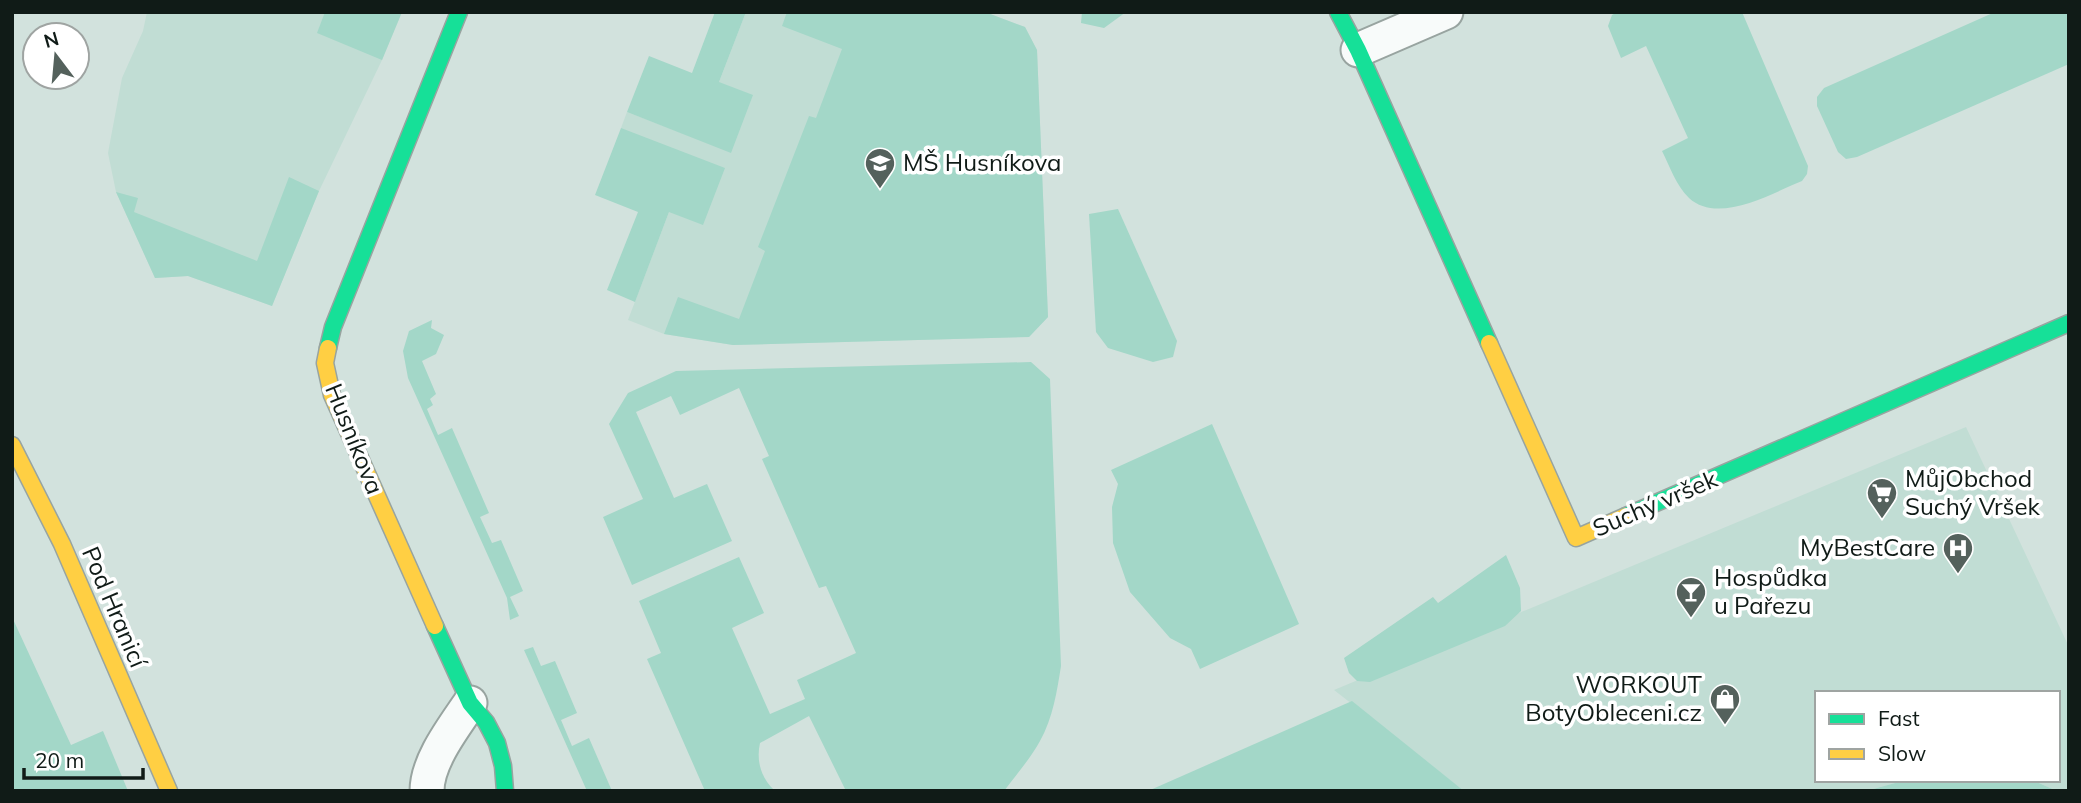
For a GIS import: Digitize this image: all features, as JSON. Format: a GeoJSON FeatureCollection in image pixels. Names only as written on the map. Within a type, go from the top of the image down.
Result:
{"type":"FeatureCollection","features":[{"type":"Feature","properties":{"kind":"street","name":"Husníkova"},"geometry":{"type":"LineString","coordinates":[[459,12],[333,327],[325,363],[332,395],[470,703],[486,721],[498,744],[503,762],[505,791]]}},
{"type":"Feature","properties":{"kind":"street","name":"Suchý vršek"},"geometry":{"type":"LineString","coordinates":[[1338,12],[1576,538],[2069,323]]}},
{"type":"Feature","properties":{"kind":"street"},"geometry":{"type":"LineString","coordinates":[[1357,50],[1446,12]]}},
{"type":"Feature","properties":{"kind":"street","name":"Pod Hranicí"},"geometry":{"type":"LineString","coordinates":[[12,445],[62,544],[169,791]]}},
{"type":"Feature","properties":{"kind":"street"},"geometry":{"type":"LineString","coordinates":[[427,791],[432,765],[470,703]]}},
{"type":"Feature","properties":{"kind":"shaded area"},"geometry":{"type":"Polygon","coordinates":[[[147,12],[402,12],[319,191],[272,306],[188,276],[155,278],[116,192],[108,153],[122,78],[143,31],[147,12]]]}},
{"type":"Feature","properties":{"kind":"shaded area","name":"MŠ Husníkova"},"geometry":{"type":"Polygon","coordinates":[[[746,12],[985,12],[1025,27],[1037,50],[1048,317],[1029,337],[733,345],[664,334],[628,320],[669,212],[621,128],[627,112],[731,152],[719,82],[746,12]]]}},
{"type":"Feature","properties":{"kind":"shaded area"},"geometry":{"type":"Polygon","coordinates":[[[1966,427],[2069,647],[2069,791],[2057,791],[2037,782],[2060,782],[2060,691],[1815,691],[1815,782],[1899,782],[1866,791],[1464,791],[1334,690],[1966,427]]]}},
{"type":"Feature","properties":{"kind":"green space"},"geometry":{"type":"Polygon","coordinates":[[[325,12],[402,12],[382,60],[317,33],[325,12]]]}},
{"type":"Feature","properties":{"kind":"green space"},"geometry":{"type":"Polygon","coordinates":[[[715,12],[746,12],[719,82],[753,95],[731,153],[627,112],[649,56],[692,73],[715,12]]]}},
{"type":"Feature","properties":{"kind":"green space","name":"MŠ Husníkova"},"geometry":{"type":"Polygon","coordinates":[[[787,12],[985,12],[1025,27],[1037,50],[1048,317],[1029,337],[733,345],[664,334],[678,297],[739,319],[765,251],[758,247],[809,116],[816,118],[842,49],[782,26],[787,12]]]}},
{"type":"Feature","properties":{"kind":"green space"},"geometry":{"type":"Polygon","coordinates":[[[1082,12],[1126,12],[1104,28],[1081,23],[1082,12]]]}},
{"type":"Feature","properties":{"kind":"green space"},"geometry":{"type":"Polygon","coordinates":[[[1617,12],[1742,12],[1808,166],[1802,181],[1761,199],[1730,208],[1701,206],[1689,198],[1677,182],[1662,151],[1688,138],[1646,46],[1621,58],[1608,26],[1612,15],[1617,12]]]}},
{"type":"Feature","properties":{"kind":"green space"},"geometry":{"type":"Polygon","coordinates":[[[1995,12],[2069,12],[2069,64],[1857,157],[1846,159],[1838,152],[1817,106],[1817,97],[1824,88],[1995,12]]]}},
{"type":"Feature","properties":{"kind":"green space"},"geometry":{"type":"Polygon","coordinates":[[[621,128],[725,168],[703,225],[669,212],[635,302],[607,290],[638,212],[595,195],[621,128]]]}},
{"type":"Feature","properties":{"kind":"green space"},"geometry":{"type":"Polygon","coordinates":[[[289,177],[319,191],[272,306],[188,276],[155,278],[116,192],[138,198],[134,212],[257,261],[289,177]]]}},
{"type":"Feature","properties":{"kind":"green space"},"geometry":{"type":"Polygon","coordinates":[[[1118,209],[1177,341],[1173,357],[1153,362],[1108,348],[1096,332],[1089,214],[1118,209]]]}},
{"type":"Feature","properties":{"kind":"green space"},"geometry":{"type":"Polygon","coordinates":[[[432,320],[431,328],[444,335],[436,354],[422,361],[436,394],[430,399],[433,405],[427,409],[438,435],[452,428],[489,513],[480,517],[492,543],[501,540],[523,591],[510,597],[519,616],[510,620],[507,598],[408,378],[403,351],[409,331],[432,320]]]}},
{"type":"Feature","properties":{"kind":"green space"},"geometry":{"type":"Polygon","coordinates":[[[1031,362],[1050,379],[1061,666],[1048,723],[1023,767],[1004,791],[846,791],[809,716],[760,743],[761,769],[766,781],[775,791],[705,791],[647,659],[661,653],[639,601],[739,557],[764,613],[732,628],[770,714],[805,699],[797,680],[856,653],[826,586],[819,588],[762,459],[769,456],[739,388],[680,415],[671,396],[636,412],[674,498],[707,484],[732,541],[632,585],[603,517],[643,499],[609,424],[628,393],[676,371],[1031,362]]]}},
{"type":"Feature","properties":{"kind":"green space"},"geometry":{"type":"Polygon","coordinates":[[[1212,424],[1299,624],[1200,669],[1191,649],[1170,638],[1130,592],[1113,543],[1112,507],[1118,484],[1111,470],[1212,424]]]}},
{"type":"Feature","properties":{"kind":"green space"},"geometry":{"type":"Polygon","coordinates":[[[1506,555],[1520,588],[1521,611],[1505,626],[1370,682],[1357,681],[1349,673],[1344,658],[1433,597],[1438,603],[1506,555]]]}},
{"type":"Feature","properties":{"kind":"green space"},"geometry":{"type":"Polygon","coordinates":[[[12,617],[71,745],[103,731],[128,791],[12,791],[12,617]]]}},
{"type":"Feature","properties":{"kind":"green space"},"geometry":{"type":"Polygon","coordinates":[[[533,647],[541,666],[555,661],[577,713],[561,720],[572,746],[589,738],[612,791],[587,791],[524,650],[533,647]]]}},
{"type":"Feature","properties":{"kind":"green space"},"geometry":{"type":"Polygon","coordinates":[[[1352,701],[1464,791],[1148,791],[1352,701]]]}},
{"type":"Feature","properties":{"kind":"green space"},"geometry":{"type":"Polygon","coordinates":[[[1899,782],[2037,782],[2057,791],[1866,791],[1899,782]]]}},
{"type":"Feature","properties":{"kind":"traffic: fast"},"geometry":{"type":"LineString","coordinates":[[328,348],[333,327],[459,12]]}},
{"type":"Feature","properties":{"kind":"traffic: fast"},"geometry":{"type":"LineString","coordinates":[[1338,12],[1358,50],[1489,343]]}},
{"type":"Feature","properties":{"kind":"traffic: fast"},"geometry":{"type":"LineString","coordinates":[[1626,516],[2069,323]]}},
{"type":"Feature","properties":{"kind":"traffic: fast"},"geometry":{"type":"LineString","coordinates":[[435,626],[470,703],[486,722],[497,743],[503,766],[505,791]]}},
{"type":"Feature","properties":{"kind":"traffic: slow"},"geometry":{"type":"LineString","coordinates":[[1489,343],[1576,538],[1626,516]]}},
{"type":"Feature","properties":{"kind":"traffic: slow"},"geometry":{"type":"LineString","coordinates":[[328,348],[325,363],[332,395],[435,626]]}},
{"type":"Feature","properties":{"kind":"traffic: slow"},"geometry":{"type":"LineString","coordinates":[[12,445],[62,544],[169,791]]}},
{"type":"Feature","properties":{"kind":"place","name":"MŠ Husníkova"},"geometry":{"type":"Point","coordinates":[880,190]}},
{"type":"Feature","properties":{"kind":"place","name":"MůjObchod Suchý Vršek"},"geometry":{"type":"Point","coordinates":[1882,520]}},
{"type":"Feature","properties":{"kind":"place","name":"MyBestCare"},"geometry":{"type":"Point","coordinates":[1958,575]}},
{"type":"Feature","properties":{"kind":"place","name":"Hospůdka u Pařezu"},"geometry":{"type":"Point","coordinates":[1691,619]}},
{"type":"Feature","properties":{"kind":"place","name":"WORKOUT BotyObleceni.cz"},"geometry":{"type":"Point","coordinates":[1725,726]}}]}
